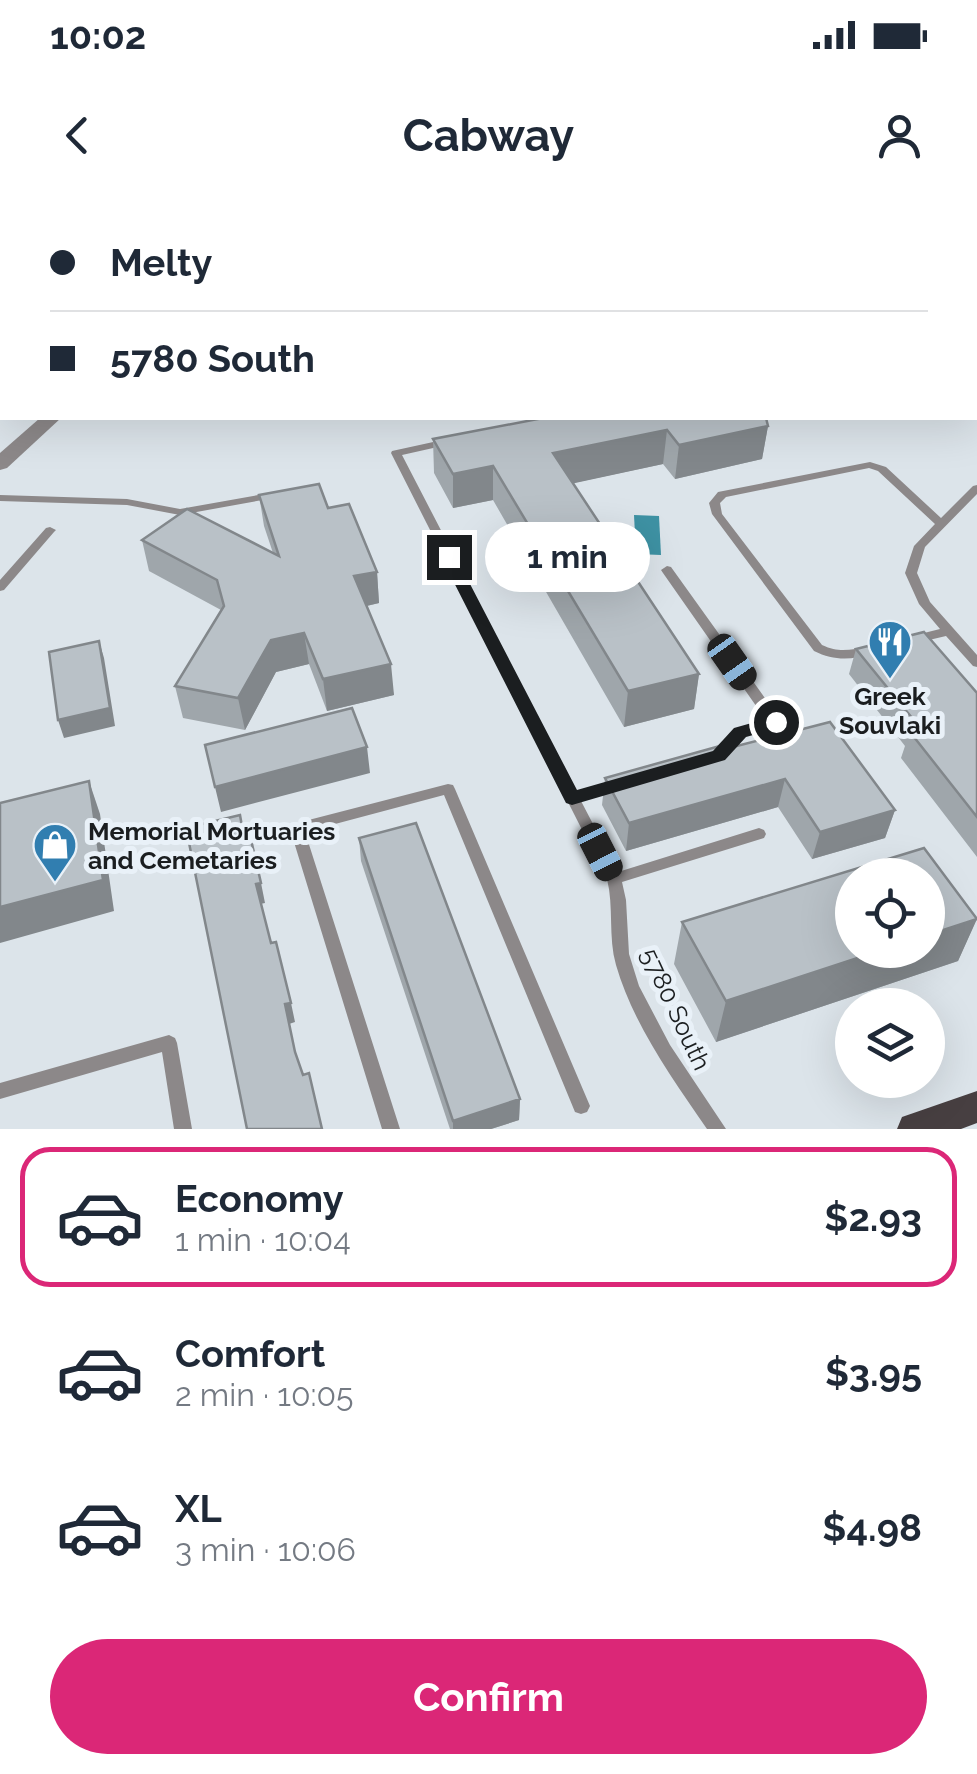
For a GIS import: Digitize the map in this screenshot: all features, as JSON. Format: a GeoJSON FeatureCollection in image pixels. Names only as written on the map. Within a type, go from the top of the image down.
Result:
{"type":"FeatureCollection","features":[{"type":"Feature","properties":{"kind":"main road"},"geometry":{"type":"LineString","coordinates":[[914,1129],[977,1107]]}},
{"type":"Feature","properties":{"kind":"street"},"geometry":{"type":"LineString","coordinates":[[0,464],[50,420]]}},
{"type":"Feature","properties":{"kind":"lane","name":"5780 South"},"geometry":{"type":"LineString","coordinates":[[454,440],[396,453],[614,879],[620,900],[623,963],[671,1063],[717,1129]]}},
{"type":"Feature","properties":{"kind":"lane"},"geometry":{"type":"LineString","coordinates":[[880,648],[846,657],[831,656],[818,648],[717,514],[714,503],[722,494],[870,464],[882,469],[940,523]]}},
{"type":"Feature","properties":{"kind":"lane"},"geometry":{"type":"LineString","coordinates":[[977,488],[972,500],[940,523],[920,546],[911,573],[925,604],[977,663]]}},
{"type":"Feature","properties":{"kind":"lane"},"geometry":{"type":"LineString","coordinates":[[0,498],[127,502],[180,512],[288,492]]}},
{"type":"Feature","properties":{"kind":"lane"},"geometry":{"type":"LineString","coordinates":[[0,587],[50,530]]}},
{"type":"Feature","properties":{"kind":"lane"},"geometry":{"type":"LineString","coordinates":[[667,570],[776,722],[740,732],[719,756],[700,761]]}},
{"type":"Feature","properties":{"kind":"lane"},"geometry":{"type":"LineString","coordinates":[[898,644],[948,631]]}},
{"type":"Feature","properties":{"kind":"lane"},"geometry":{"type":"LineString","coordinates":[[572,798],[627,782]]}},
{"type":"Feature","properties":{"kind":"lane"},"geometry":{"type":"LineString","coordinates":[[392,1129],[297,829],[448,789],[582,1106]]}},
{"type":"Feature","properties":{"kind":"lane"},"geometry":{"type":"LineString","coordinates":[[614,879],[759,834]]}},
{"type":"Feature","properties":{"kind":"lane"},"geometry":{"type":"LineString","coordinates":[[0,1091],[169,1042],[183,1129]]}},
{"type":"Feature","properties":{"kind":"water"},"geometry":{"type":"Polygon","coordinates":[[[634,515],[659,516],[661,555],[636,554],[634,515]]]}},
{"type":"Feature","properties":{"kind":"building"},"geometry":{"type":"Polygon","coordinates":[[[533,420],[766,420],[768,426],[679,445],[667,430],[553,453],[699,674],[628,691],[493,466],[453,474],[433,439],[533,420]]]}},
{"type":"Feature","properties":{"kind":"building"},"geometry":{"type":"Polygon","coordinates":[[[319,484],[328,508],[349,504],[377,572],[354,576],[391,664],[323,679],[304,633],[271,640],[238,698],[175,686],[224,606],[217,580],[142,540],[187,509],[279,556],[259,495],[319,484]]]}},
{"type":"Feature","properties":{"kind":"building"},"geometry":{"type":"Polygon","coordinates":[[[924,632],[977,693],[977,817],[910,732],[921,729],[856,649],[924,632]]]}},
{"type":"Feature","properties":{"kind":"building"},"geometry":{"type":"Polygon","coordinates":[[[99,641],[110,708],[58,720],[49,652],[99,641]]]}},
{"type":"Feature","properties":{"kind":"building"},"geometry":{"type":"Polygon","coordinates":[[[352,708],[367,747],[215,787],[205,745],[352,708]]]}},
{"type":"Feature","properties":{"kind":"building"},"geometry":{"type":"Polygon","coordinates":[[[830,722],[895,810],[820,832],[785,779],[629,823],[605,778],[727,744],[729,748],[830,722]]]}},
{"type":"Feature","properties":{"kind":"building","name":"Memorial Mortuaries and Cemetaries"},"geometry":{"type":"Polygon","coordinates":[[[89,781],[103,880],[0,907],[0,803],[89,781]]]}},
{"type":"Feature","properties":{"kind":"building"},"geometry":{"type":"Polygon","coordinates":[[[240,815],[243,832],[249,831],[261,883],[256,884],[291,1003],[285,1004],[295,1052],[303,1075],[309,1073],[322,1129],[247,1129],[186,828],[240,815]]]}},
{"type":"Feature","properties":{"kind":"building"},"geometry":{"type":"Polygon","coordinates":[[[416,823],[520,1099],[453,1121],[359,838],[416,823]]]}},
{"type":"Feature","properties":{"kind":"building"},"geometry":{"type":"Polygon","coordinates":[[[924,848],[931,858],[891,858],[924,848]]]}},
{"type":"Feature","properties":{"kind":"building"},"geometry":{"type":"Polygon","coordinates":[[[835,875],[835,965],[726,1001],[682,922],[835,875]]]}},
{"type":"Feature","properties":{"kind":"building"},"geometry":{"type":"Polygon","coordinates":[[[945,876],[977,919],[945,929],[945,876]]]}},
{"type":"Feature","properties":{"kind":"place","name":"Greek Souvlaki"},"geometry":{"type":"Point","coordinates":[890,680]}},
{"type":"Feature","properties":{"kind":"place","name":"Memorial Mortuaries and Cemetaries"},"geometry":{"type":"Point","coordinates":[55,883]}},
{"type":"Feature","properties":{"kind":"route"},"geometry":{"type":"LineString","coordinates":[[449,557],[572,798],[719,756],[740,732],[776,722]]}}]}
